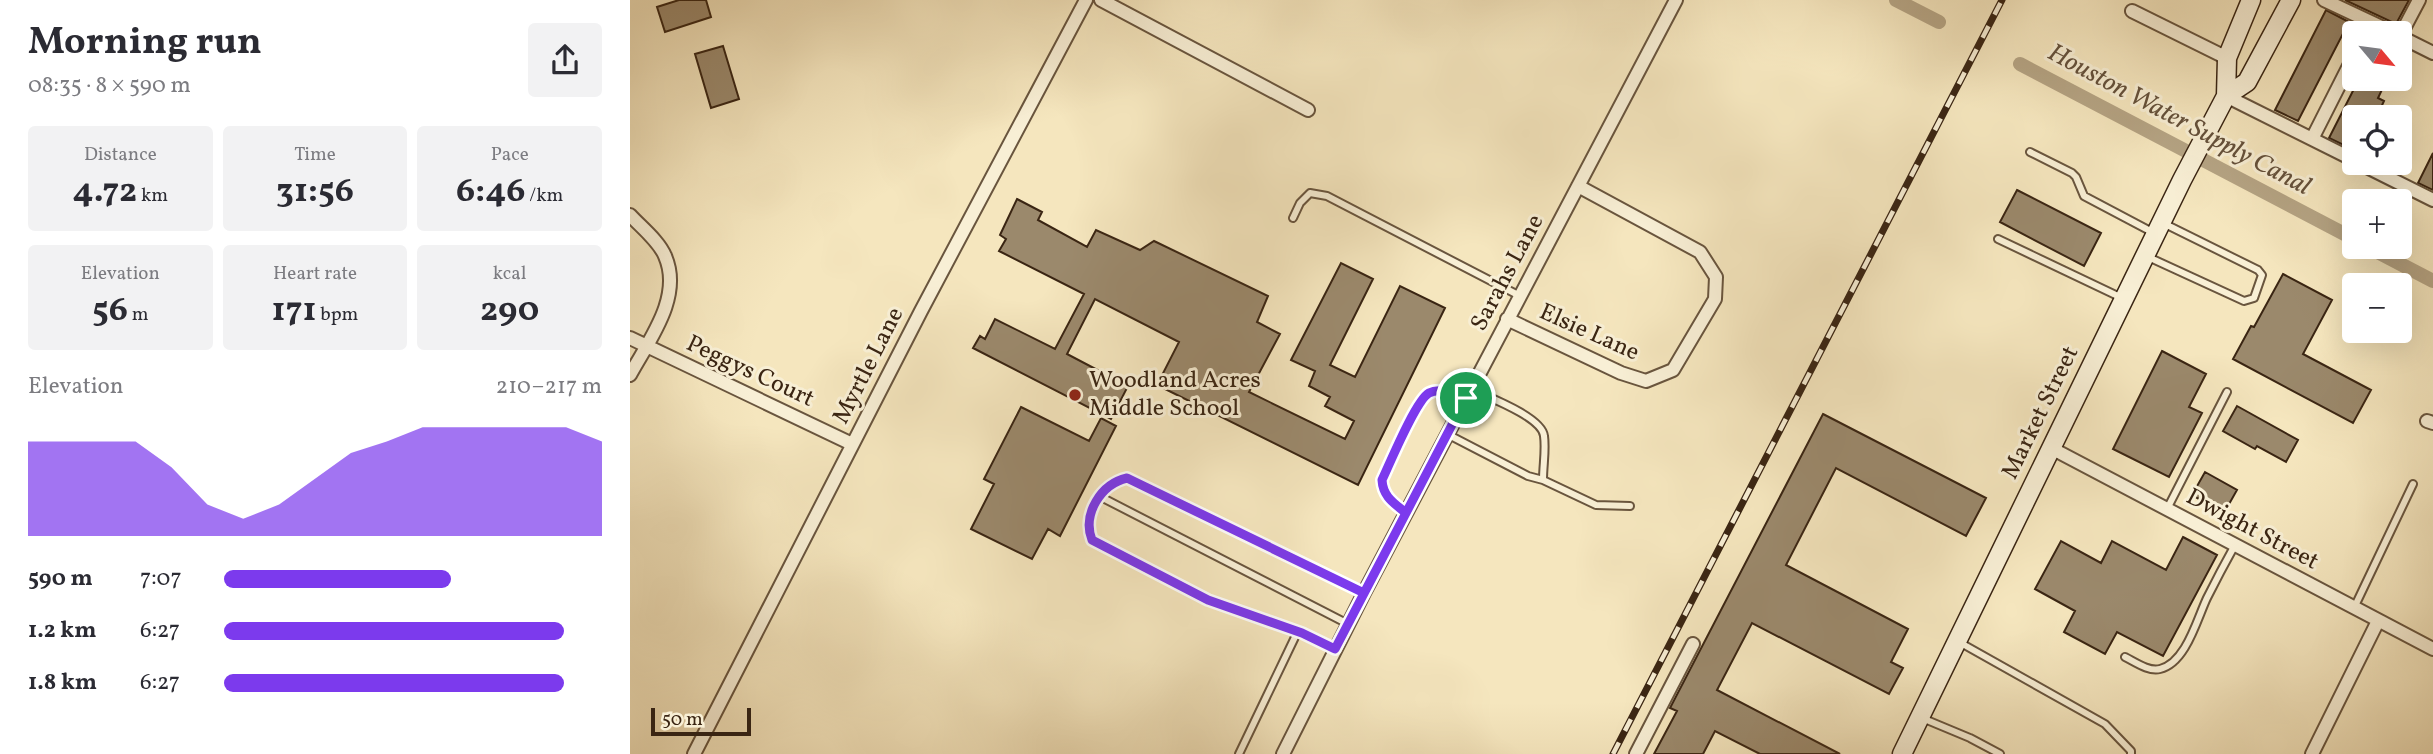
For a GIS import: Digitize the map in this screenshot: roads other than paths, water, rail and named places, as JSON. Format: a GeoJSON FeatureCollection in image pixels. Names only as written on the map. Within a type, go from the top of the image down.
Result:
{"type":"FeatureCollection","features":[{"type":"Feature","properties":{"kind":"main road","name":"Market Street"},"geometry":{"type":"LineString","coordinates":[[1902,754],[2182,180],[2226,96],[2227,58],[2251,0]]}},
{"type":"Feature","properties":{"kind":"main road","name":"Market Street"},"geometry":{"type":"LineString","coordinates":[[2226,96],[2247,82],[2291,0]]}},
{"type":"Feature","properties":{"kind":"street","name":"Myrtle Lane"},"geometry":{"type":"LineString","coordinates":[[694,754],[852,444],[1086,0]]}},
{"type":"Feature","properties":{"kind":"street"},"geometry":{"type":"LineString","coordinates":[[1101,0],[1308,110]]}},
{"type":"Feature","properties":{"kind":"street","name":"Sarahs Lane"},"geometry":{"type":"LineString","coordinates":[[1283,754],[1364,593],[1676,0]]}},
{"type":"Feature","properties":{"kind":"street"},"geometry":{"type":"LineString","coordinates":[[2324,0],[2357,21]]}},
{"type":"Feature","properties":{"kind":"street"},"geometry":{"type":"LineString","coordinates":[[2408,21],[2419,0]]}},
{"type":"Feature","properties":{"kind":"street"},"geometry":{"type":"LineString","coordinates":[[2132,11],[2227,58]]}},
{"type":"Feature","properties":{"kind":"street"},"geometry":{"type":"LineString","coordinates":[[2412,40],[2431,47]]}},
{"type":"Feature","properties":{"kind":"street"},"geometry":{"type":"LineString","coordinates":[[2312,139],[2342,80]]}},
{"type":"Feature","properties":{"kind":"street"},"geometry":{"type":"LineString","coordinates":[[2226,96],[2342,154]]}},
{"type":"Feature","properties":{"kind":"street"},"geometry":{"type":"LineString","coordinates":[[2383,175],[2433,200]]}},
{"type":"Feature","properties":{"kind":"street","name":"Elsie Lane"},"geometry":{"type":"LineString","coordinates":[[1507,319],[1620,373],[1646,382],[1673,370],[1715,299],[1716,277],[1700,252],[1578,186]]}},
{"type":"Feature","properties":{"kind":"street"},"geometry":{"type":"LineString","coordinates":[[630,215],[664,254],[672,279],[668,303],[630,375]]}},
{"type":"Feature","properties":{"kind":"street","name":"Peggys Court"},"geometry":{"type":"LineString","coordinates":[[630,338],[852,444]]}},
{"type":"Feature","properties":{"kind":"street","name":"Dwight Street"},"geometry":{"type":"LineString","coordinates":[[2051,448],[2433,649]]}},
{"type":"Feature","properties":{"kind":"street"},"geometry":{"type":"LineString","coordinates":[[2312,754],[2378,621]]}},
{"type":"Feature","properties":{"kind":"street"},"geometry":{"type":"LineString","coordinates":[[1636,754],[1693,644]]}},
{"type":"Feature","properties":{"kind":"lane"},"geometry":{"type":"LineString","coordinates":[[2030,152],[2072,173],[2084,196],[2258,270],[2262,280],[2254,298],[2244,301],[2145,256]]}},
{"type":"Feature","properties":{"kind":"lane"},"geometry":{"type":"LineString","coordinates":[[1293,218],[1300,203],[1310,193],[1327,195],[1520,296]]}},
{"type":"Feature","properties":{"kind":"lane"},"geometry":{"type":"LineString","coordinates":[[1998,239],[2124,299]]}},
{"type":"Feature","properties":{"kind":"lane"},"geometry":{"type":"LineString","coordinates":[[1406,513],[1388,498],[1382,489],[1382,480],[1419,404],[1430,392],[1438,390],[1469,393],[1532,419],[1542,426],[1543,480]]}},
{"type":"Feature","properties":{"kind":"lane"},"geometry":{"type":"LineString","coordinates":[[2167,509],[2227,392]]}},
{"type":"Feature","properties":{"kind":"lane"},"geometry":{"type":"LineString","coordinates":[[1447,434],[1528,476],[1543,480],[1596,505],[1630,506]]}},
{"type":"Feature","properties":{"kind":"lane"},"geometry":{"type":"LineString","coordinates":[[1335,649],[1300,632],[1208,600],[1092,540],[1088,530],[1090,517],[1099,496],[1113,481],[1127,478],[1364,593]]}},
{"type":"Feature","properties":{"kind":"lane"},"geometry":{"type":"LineString","coordinates":[[2354,608],[2413,484]]}},
{"type":"Feature","properties":{"kind":"lane"},"geometry":{"type":"LineString","coordinates":[[1099,496],[1348,624]]}},
{"type":"Feature","properties":{"kind":"lane"},"geometry":{"type":"LineString","coordinates":[[2125,657],[2154,670],[2173,663],[2194,630],[2235,545]]}},
{"type":"Feature","properties":{"kind":"lane"},"geometry":{"type":"LineString","coordinates":[[1239,754],[1296,635],[1300,632]]}},
{"type":"Feature","properties":{"kind":"lane"},"geometry":{"type":"LineString","coordinates":[[1957,641],[2105,724],[2131,754]]}},
{"type":"Feature","properties":{"kind":"lane"},"geometry":{"type":"LineString","coordinates":[[1920,717],[2000,754]]}},
{"type":"Feature","properties":{"kind":"waterway","name":"Houston Water Supply Canal"},"geometry":{"type":"LineString","coordinates":[[1896,0],[1939,22]]}},
{"type":"Feature","properties":{"kind":"waterway","name":"Houston Water Supply Canal"},"geometry":{"type":"LineString","coordinates":[[2020,64],[2342,233]]}},
{"type":"Feature","properties":{"kind":"waterway","name":"Houston Water Supply Canal"},"geometry":{"type":"LineString","coordinates":[[2391,259],[2433,281]]}},
{"type":"Feature","properties":{"kind":"railway"},"geometry":{"type":"LineString","coordinates":[[1613,754],[2002,0]]}},
{"type":"Feature","properties":{"kind":"place","name":"Woodland Acres Middle School"},"geometry":{"type":"Point","coordinates":[1075,395]}}]}
